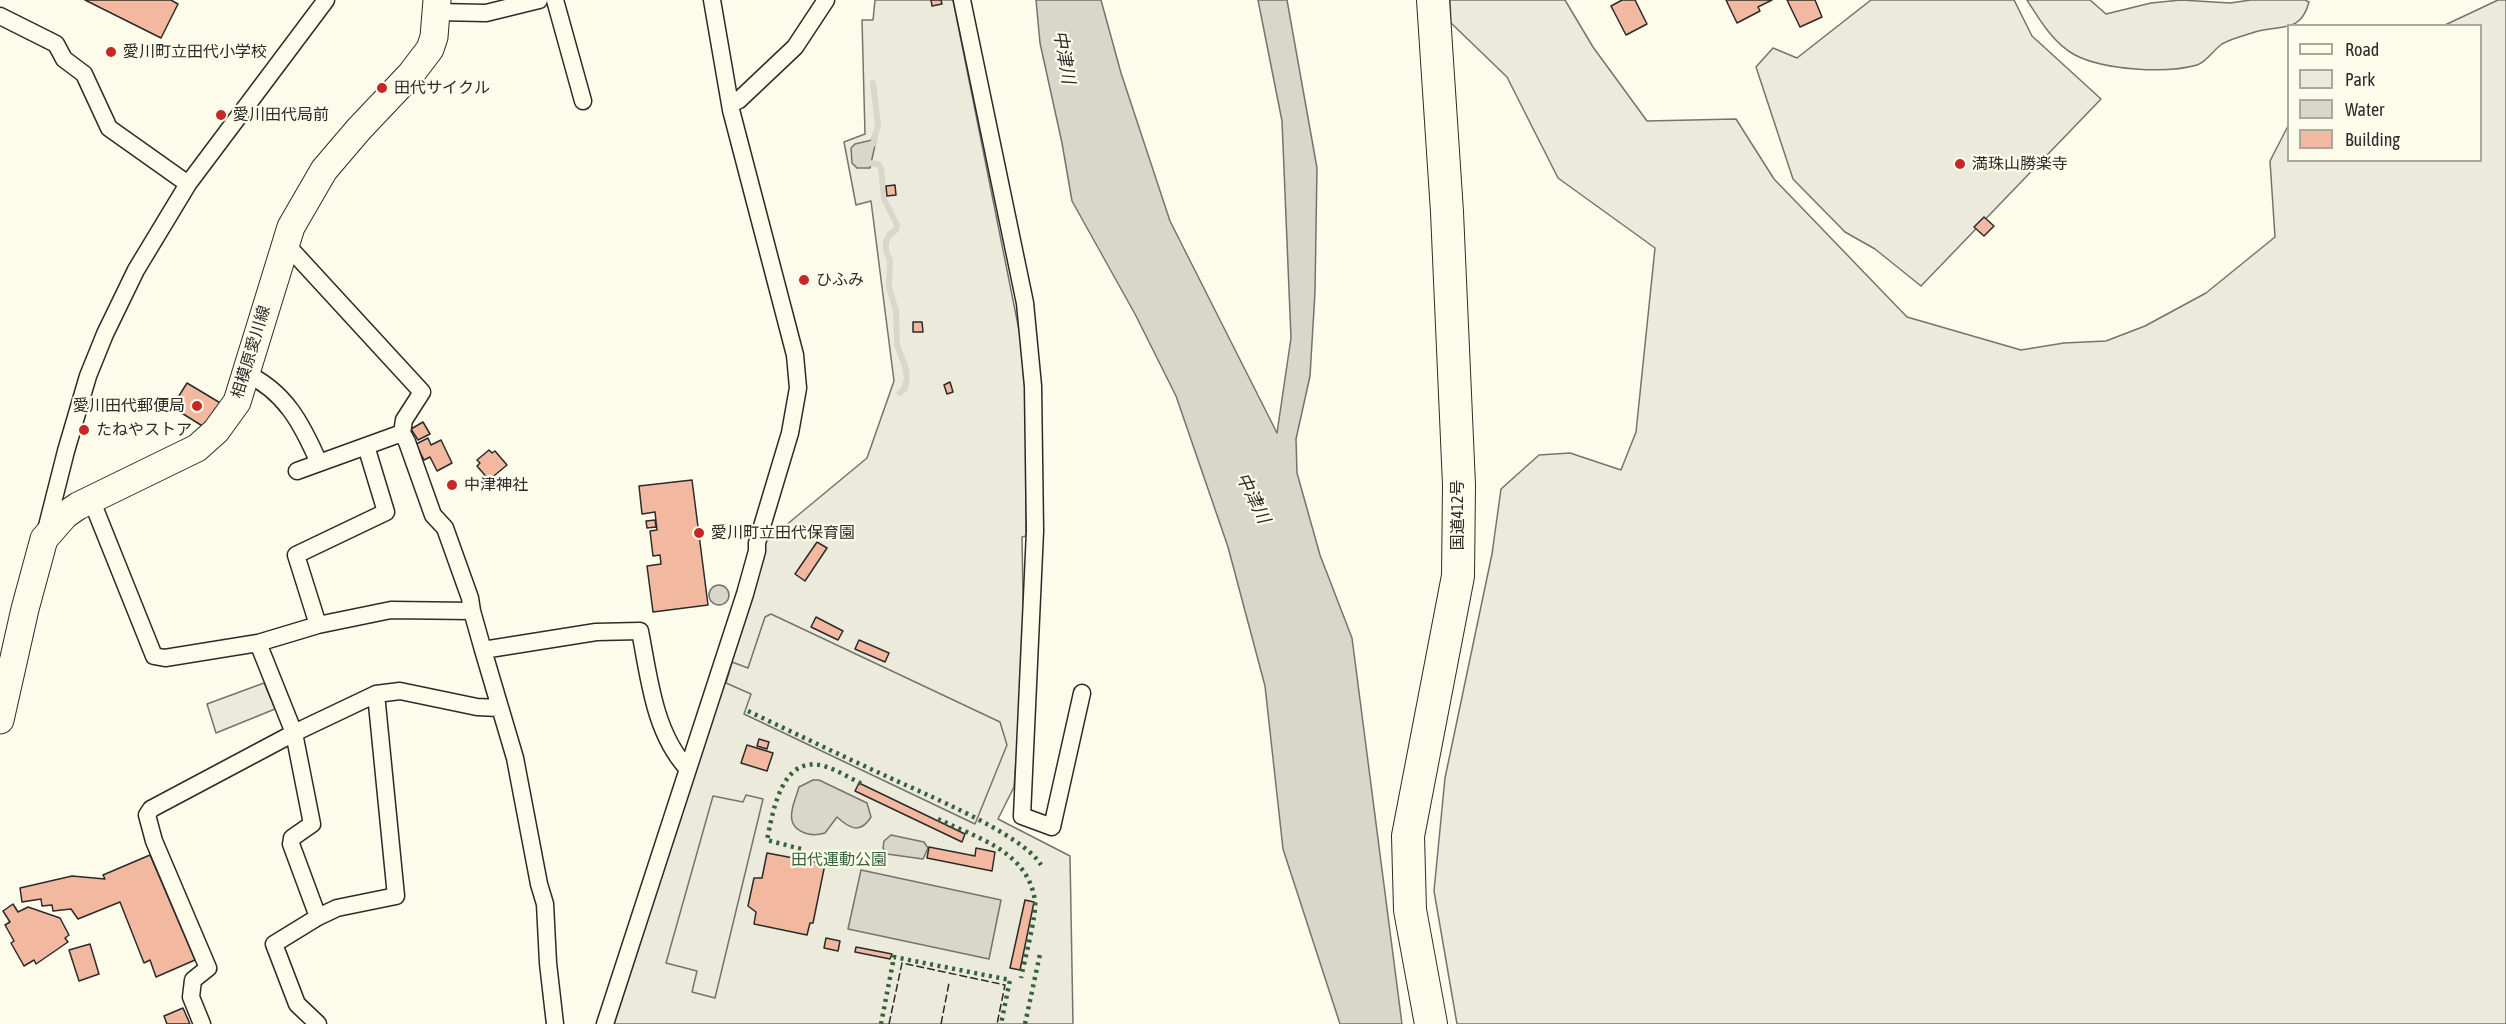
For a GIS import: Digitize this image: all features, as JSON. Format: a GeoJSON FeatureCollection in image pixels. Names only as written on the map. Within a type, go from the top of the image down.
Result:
{"type":"FeatureCollection","features":[{"type":"Feature","properties":{"kind":"highway","name":"国道412号"},"geometry":{"type":"LineString","coordinates":[[1431,1024],[1410,910],[1408,836],[1458,576],[1459,485],[1447,212],[1433,0]]}},
{"type":"Feature","properties":{"kind":"main road","name":"相模原愛川線"},"geometry":{"type":"LineString","coordinates":[[0,720],[25,609],[44,540],[65,516],[91,500],[197,448],[231,412],[285,243],[306,198],[324,170],[411,74],[430,49],[437,6]]}},
{"type":"Feature","properties":{"kind":"street"},"geometry":{"type":"LineString","coordinates":[[44,540],[77,410],[96,355],[136,270],[188,184],[326,0]]}},
{"type":"Feature","properties":{"kind":"street"},"geometry":{"type":"LineString","coordinates":[[437,6],[486,13],[539,0]]}},
{"type":"Feature","properties":{"kind":"street"},"geometry":{"type":"LineString","coordinates":[[555,0],[583,101]]}},
{"type":"Feature","properties":{"kind":"street"},"geometry":{"type":"LineString","coordinates":[[605,1024],[748,584],[757,543],[790,433],[798,388],[795,355],[731,110],[711,0]]}},
{"type":"Feature","properties":{"kind":"street"},"geometry":{"type":"LineString","coordinates":[[731,104],[739,100],[795,47],[826,0]]}},
{"type":"Feature","properties":{"kind":"street"},"geometry":{"type":"LineString","coordinates":[[962,0],[1025,303],[1034,386],[1035,531],[1022,816],[1052,827],[1082,693]]}},
{"type":"Feature","properties":{"kind":"street"},"geometry":{"type":"LineString","coordinates":[[0,16],[56,44],[64,59],[84,74],[109,128],[188,184]]}},
{"type":"Feature","properties":{"kind":"street"},"geometry":{"type":"LineString","coordinates":[[285,243],[422,392],[404,420],[402,433],[434,515],[444,528],[470,598],[499,708],[515,758],[539,884],[545,904],[548,963],[555,1024]]}},
{"type":"Feature","properties":{"kind":"street"},"geometry":{"type":"LineString","coordinates":[[245,373],[258,379],[292,409],[319,463]]}},
{"type":"Feature","properties":{"kind":"street"},"geometry":{"type":"LineString","coordinates":[[297,471],[402,433]]}},
{"type":"Feature","properties":{"kind":"street"},"geometry":{"type":"LineString","coordinates":[[318,626],[296,555],[386,512],[366,446]]}},
{"type":"Feature","properties":{"kind":"street"},"geometry":{"type":"LineString","coordinates":[[91,500],[154,656],[165,658],[258,643],[318,626],[391,610],[472,611]]}},
{"type":"Feature","properties":{"kind":"street"},"geometry":{"type":"LineString","coordinates":[[483,650],[596,632],[640,631],[651,688],[664,729],[675,754],[687,768]]}},
{"type":"Feature","properties":{"kind":"street"},"geometry":{"type":"LineString","coordinates":[[258,643],[294,733],[312,824],[292,837],[291,844],[318,917]]}},
{"type":"Feature","properties":{"kind":"street"},"geometry":{"type":"LineString","coordinates":[[202,1024],[191,997],[193,980],[208,968],[154,841],[147,815],[151,809],[294,733],[375,694],[400,691],[477,707],[499,708]]}},
{"type":"Feature","properties":{"kind":"street"},"geometry":{"type":"LineString","coordinates":[[318,1024],[297,1004],[274,944],[337,908],[396,896],[375,694]]}},
{"type":"Feature","properties":{"kind":"green space","name":"田代運動公園"},"geometry":{"type":"Polygon","coordinates":[[[875,0],[953,0],[1020,335],[1026,401],[1026,536],[1022,537],[1024,656],[1014,787],[998,819],[1070,856],[1073,1024],[614,1024],[764,558],[762,545],[867,458],[894,381],[871,201],[856,205],[844,142],[865,134],[862,20],[873,20],[875,0]]]}},
{"type":"Feature","properties":{"kind":"green space"},"geometry":{"type":"Polygon","coordinates":[[[1450,0],[1565,0],[1593,47],[1647,121],[1736,119],[1774,179],[1907,317],[2021,350],[2064,343],[2106,341],[2145,326],[2206,293],[2275,237],[2270,161],[2287,128],[2287,162],[2482,162],[2482,24],[2447,24],[2498,0],[2506,0],[2506,1024],[1457,1024],[1434,891],[1445,778],[1492,554],[1501,489],[1539,455],[1570,453],[1621,470],[1636,432],[1655,248],[1558,178],[1507,77],[1451,23],[1450,0]]]}},
{"type":"Feature","properties":{"kind":"green space"},"geometry":{"type":"Polygon","coordinates":[[[1871,0],[2014,0],[2032,36],[2101,99],[1921,286],[1875,249],[1845,232],[1793,179],[1756,67],[1773,48],[1797,58],[1871,0]]]}},
{"type":"Feature","properties":{"kind":"green space"},"geometry":{"type":"Polygon","coordinates":[[[2027,0],[2090,0],[2106,14],[2151,3],[2181,0],[2230,3],[2251,0],[2305,0],[2309,2],[2305,13],[2294,24],[2262,30],[2229,41],[2222,44],[2204,61],[2184,68],[2135,69],[2087,60],[2067,50],[2042,23],[2027,0]]]}},
{"type":"Feature","properties":{"kind":"green space"},"geometry":{"type":"Polygon","coordinates":[[[264,683],[275,709],[216,733],[207,704],[264,683]]]}},
{"type":"Feature","properties":{"kind":"shaded area"},"geometry":{"type":"Polygon","coordinates":[[[771,614],[1000,722],[1007,745],[975,824],[744,714],[751,694],[726,683],[732,662],[748,668],[765,617],[771,614]]]}},
{"type":"Feature","properties":{"kind":"shaded area"},"geometry":{"type":"Polygon","coordinates":[[[746,795],[763,799],[715,998],[692,992],[697,971],[666,963],[713,796],[743,802],[746,795]]]}},
{"type":"Feature","properties":{"kind":"water","name":"中津川"},"geometry":{"type":"Polygon","coordinates":[[[1036,0],[1101,0],[1121,73],[1170,221],[1277,433],[1291,338],[1282,121],[1258,0],[1287,0],[1317,168],[1315,292],[1310,376],[1296,439],[1297,473],[1320,555],[1352,638],[1402,1024],[1340,1024],[1283,849],[1265,686],[1228,547],[1176,396],[1135,314],[1072,201],[1040,43],[1036,0]]]}},
{"type":"Feature","properties":{"kind":"water"},"geometry":{"type":"Polygon","coordinates":[[[873,135],[877,136],[870,168],[857,168],[852,163],[851,148],[855,144],[872,140],[873,135]]]}},
{"type":"Feature","properties":{"kind":"water"},"geometry":{"type":"Polygon","coordinates":[[[719,585],[726,588],[729,595],[726,602],[719,605],[712,602],[709,595],[712,588],[719,585]]]}},
{"type":"Feature","properties":{"kind":"water"},"geometry":{"type":"Polygon","coordinates":[[[813,780],[819,780],[867,803],[871,817],[867,823],[854,828],[837,817],[825,833],[806,834],[796,828],[792,818],[799,787],[813,780]]]}},
{"type":"Feature","properties":{"kind":"water"},"geometry":{"type":"Polygon","coordinates":[[[891,835],[924,842],[928,848],[923,859],[887,854],[883,848],[884,841],[891,835]]]}},
{"type":"Feature","properties":{"kind":"water"},"geometry":{"type":"Polygon","coordinates":[[[861,870],[1001,900],[989,959],[848,929],[861,870]]]}},
{"type":"Feature","properties":{"kind":"building"},"geometry":{"type":"Polygon","coordinates":[[[85,0],[171,0],[178,4],[161,38],[85,0]]]}},
{"type":"Feature","properties":{"kind":"building"},"geometry":{"type":"Polygon","coordinates":[[[931,0],[941,0],[942,4],[932,6],[931,0]]]}},
{"type":"Feature","properties":{"kind":"building"},"geometry":{"type":"Polygon","coordinates":[[[1622,0],[1635,0],[1647,24],[1626,35],[1611,6],[1622,0]]]}},
{"type":"Feature","properties":{"kind":"building"},"geometry":{"type":"Polygon","coordinates":[[[1726,0],[1772,0],[1758,7],[1760,11],[1737,23],[1726,0]]]}},
{"type":"Feature","properties":{"kind":"building"},"geometry":{"type":"Polygon","coordinates":[[[1787,0],[1815,0],[1822,17],[1800,27],[1787,0]]]}},
{"type":"Feature","properties":{"kind":"building"},"geometry":{"type":"Polygon","coordinates":[[[895,185],[896,195],[887,196],[886,186],[895,185]]]}},
{"type":"Feature","properties":{"kind":"building"},"geometry":{"type":"Polygon","coordinates":[[[1984,217],[1994,226],[1984,236],[1974,227],[1984,217]]]}},
{"type":"Feature","properties":{"kind":"building"},"geometry":{"type":"Polygon","coordinates":[[[913,322],[922,322],[923,332],[913,332],[913,322]]]}},
{"type":"Feature","properties":{"kind":"building"},"geometry":{"type":"Polygon","coordinates":[[[950,382],[953,392],[947,394],[944,385],[950,382]]]}},
{"type":"Feature","properties":{"kind":"building","name":"愛川田代郵便局"},"geometry":{"type":"Polygon","coordinates":[[[187,383],[222,404],[217,411],[215,409],[204,427],[172,407],[187,383]]]}},
{"type":"Feature","properties":{"kind":"building"},"geometry":{"type":"Polygon","coordinates":[[[423,422],[430,434],[418,440],[411,429],[423,422]]]}},
{"type":"Feature","properties":{"kind":"building"},"geometry":{"type":"Polygon","coordinates":[[[428,438],[431,445],[441,440],[452,463],[437,471],[430,457],[424,460],[416,444],[428,438]]]}},
{"type":"Feature","properties":{"kind":"building"},"geometry":{"type":"Polygon","coordinates":[[[489,450],[492,453],[495,451],[507,465],[489,480],[477,466],[480,463],[477,460],[489,450]]]}},
{"type":"Feature","properties":{"kind":"building"},"geometry":{"type":"Polygon","coordinates":[[[692,480],[708,605],[653,612],[647,566],[661,564],[660,555],[653,556],[650,531],[657,530],[655,512],[642,514],[639,486],[692,480]]]}},
{"type":"Feature","properties":{"kind":"building"},"geometry":{"type":"Polygon","coordinates":[[[655,520],[656,527],[647,528],[646,521],[655,520]]]}},
{"type":"Feature","properties":{"kind":"building"},"geometry":{"type":"Polygon","coordinates":[[[817,542],[827,548],[805,581],[795,574],[817,542]]]}},
{"type":"Feature","properties":{"kind":"building"},"geometry":{"type":"Polygon","coordinates":[[[816,617],[843,631],[838,640],[811,627],[816,617]]]}},
{"type":"Feature","properties":{"kind":"building"},"geometry":{"type":"Polygon","coordinates":[[[859,640],[889,653],[885,662],[855,649],[859,640]]]}},
{"type":"Feature","properties":{"kind":"building"},"geometry":{"type":"Polygon","coordinates":[[[759,739],[769,742],[767,749],[757,746],[759,739]]]}},
{"type":"Feature","properties":{"kind":"building"},"geometry":{"type":"Polygon","coordinates":[[[747,745],[773,753],[767,771],[741,763],[747,745]]]}},
{"type":"Feature","properties":{"kind":"building"},"geometry":{"type":"Polygon","coordinates":[[[859,783],[965,834],[962,842],[855,791],[859,783]]]}},
{"type":"Feature","properties":{"kind":"building"},"geometry":{"type":"Polygon","coordinates":[[[929,847],[975,856],[976,848],[995,852],[992,871],[927,858],[929,847]]]}},
{"type":"Feature","properties":{"kind":"building"},"geometry":{"type":"Polygon","coordinates":[[[767,853],[825,864],[813,923],[810,923],[807,935],[754,924],[756,912],[748,906],[754,878],[762,878],[767,853]]]}},
{"type":"Feature","properties":{"kind":"building"},"geometry":{"type":"Polygon","coordinates":[[[150,855],[195,960],[156,977],[150,960],[144,963],[120,902],[78,919],[71,909],[53,911],[52,905],[42,906],[41,899],[22,902],[20,888],[72,876],[105,879],[103,875],[150,855]]]}},
{"type":"Feature","properties":{"kind":"building"},"geometry":{"type":"Polygon","coordinates":[[[1025,900],[1034,902],[1020,970],[1010,968],[1025,900]]]}},
{"type":"Feature","properties":{"kind":"building"},"geometry":{"type":"Polygon","coordinates":[[[13,904],[18,912],[28,907],[60,918],[69,935],[65,938],[68,942],[36,964],[34,960],[24,966],[11,943],[14,941],[5,925],[10,922],[3,911],[13,904]]]}},
{"type":"Feature","properties":{"kind":"building"},"geometry":{"type":"Polygon","coordinates":[[[826,938],[840,941],[838,951],[824,948],[826,938]]]}},
{"type":"Feature","properties":{"kind":"building"},"geometry":{"type":"Polygon","coordinates":[[[90,944],[99,974],[79,981],[69,950],[90,944]]]}},
{"type":"Feature","properties":{"kind":"building"},"geometry":{"type":"Polygon","coordinates":[[[856,947],[892,954],[890,959],[855,952],[856,947]]]}},
{"type":"Feature","properties":{"kind":"building"},"geometry":{"type":"Polygon","coordinates":[[[183,1008],[190,1024],[167,1024],[164,1016],[183,1008]]]}},
{"type":"Feature","properties":{"kind":"waterway"},"geometry":{"type":"LineString","coordinates":[[873,83],[878,125],[873,144]]}},
{"type":"Feature","properties":{"kind":"waterway"},"geometry":{"type":"LineString","coordinates":[[867,158],[869,163],[878,164],[881,168],[884,199],[897,225],[896,230],[886,241],[886,251],[890,260],[889,287],[896,311],[897,345],[907,378],[905,388],[900,393]]}},
{"type":"Feature","properties":{"kind":"hedge"},"geometry":{"type":"LineString","coordinates":[[748,711],[970,815],[1014,840],[1031,853],[1041,865]]}},
{"type":"Feature","properties":{"kind":"hedge"},"geometry":{"type":"LineString","coordinates":[[801,849],[767,840],[776,801],[789,777],[798,769],[809,765],[824,766],[862,784]]}},
{"type":"Feature","properties":{"kind":"hedge"},"geometry":{"type":"LineString","coordinates":[[938,819],[999,848],[1012,858],[1030,884],[1035,907],[1021,978]]}},
{"type":"Feature","properties":{"kind":"hedge"},"geometry":{"type":"LineString","coordinates":[[1025,1024],[1040,954]]}},
{"type":"Feature","properties":{"kind":"hedge"},"geometry":{"type":"LineString","coordinates":[[881,1024],[894,957],[1010,980],[1001,1024]]}},
{"type":"Feature","properties":{"kind":"fence"},"geometry":{"type":"LineString","coordinates":[[889,1024],[902,963],[1005,985],[997,1024]]}},
{"type":"Feature","properties":{"kind":"fence"},"geometry":{"type":"LineString","coordinates":[[941,1024],[949,983]]}},
{"type":"Feature","properties":{"kind":"place","name":"愛川町立田代小学校"},"geometry":{"type":"Point","coordinates":[111,52]}},
{"type":"Feature","properties":{"kind":"place","name":"田代サイクル"},"geometry":{"type":"Point","coordinates":[382,88]}},
{"type":"Feature","properties":{"kind":"place","name":"愛川田代局前"},"geometry":{"type":"Point","coordinates":[221,115]}},
{"type":"Feature","properties":{"kind":"place","name":"満珠山勝楽寺"},"geometry":{"type":"Point","coordinates":[1960,164]}},
{"type":"Feature","properties":{"kind":"place","name":"ひふみ"},"geometry":{"type":"Point","coordinates":[804,280]}},
{"type":"Feature","properties":{"kind":"place","name":"愛川田代郵便局"},"geometry":{"type":"Point","coordinates":[197,406]}},
{"type":"Feature","properties":{"kind":"place","name":"たねやストア"},"geometry":{"type":"Point","coordinates":[84,430]}},
{"type":"Feature","properties":{"kind":"place","name":"中津神社"},"geometry":{"type":"Point","coordinates":[452,485]}},
{"type":"Feature","properties":{"kind":"place","name":"愛川町立田代保育園"},"geometry":{"type":"Point","coordinates":[699,533]}}]}
